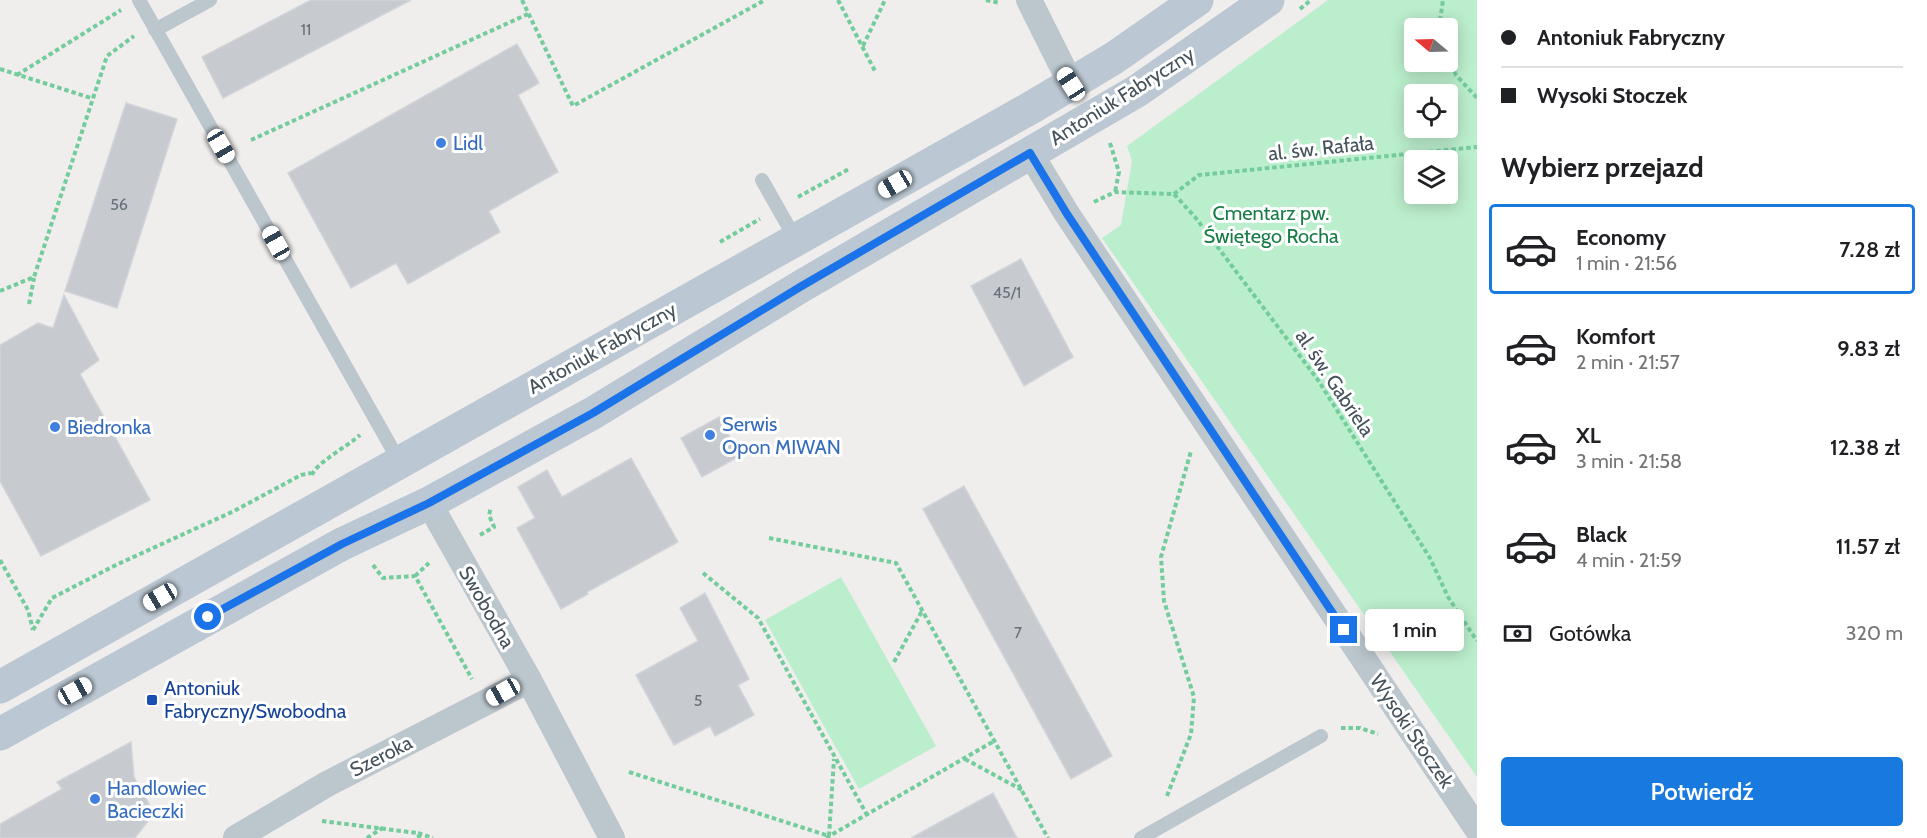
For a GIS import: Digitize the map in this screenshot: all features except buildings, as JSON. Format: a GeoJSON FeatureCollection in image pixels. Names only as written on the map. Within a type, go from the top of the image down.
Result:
{"type":"FeatureCollection","features":[{"type":"Feature","properties":{"kind":"main road","name":"Antoniuk Fabryczny"},"geometry":{"type":"LineString","coordinates":[[0,687],[1071,84],[1197,0]]}},
{"type":"Feature","properties":{"kind":"main road","name":"Antoniuk Fabryczny"},"geometry":{"type":"LineString","coordinates":[[0,734],[342,544],[429,503],[593,413],[800,287],[1137,91],[1268,0]]}},
{"type":"Feature","properties":{"kind":"main road"},"geometry":{"type":"LineString","coordinates":[[399,461],[429,503]]}},
{"type":"Feature","properties":{"kind":"street"},"geometry":{"type":"LineString","coordinates":[[1029,0],[1071,84]]}},
{"type":"Feature","properties":{"kind":"street","name":"Wysoki Stoczek"},"geometry":{"type":"LineString","coordinates":[[1030,153],[1067,214],[1477,829]]}},
{"type":"Feature","properties":{"kind":"street","name":"Swobodna"},"geometry":{"type":"LineString","coordinates":[[429,503],[529,680],[612,838]]}},
{"type":"Feature","properties":{"kind":"street","name":"Szeroka"},"geometry":{"type":"LineString","coordinates":[[236,838],[327,784],[529,680]]}},
{"type":"Feature","properties":{"kind":"lane"},"geometry":{"type":"LineString","coordinates":[[154,27],[210,0]]}},
{"type":"Feature","properties":{"kind":"lane"},"geometry":{"type":"LineString","coordinates":[[132,3],[154,27],[377,426],[399,461]]}},
{"type":"Feature","properties":{"kind":"lane"},"geometry":{"type":"LineString","coordinates":[[762,180],[796,240]]}},
{"type":"Feature","properties":{"kind":"lane"},"geometry":{"type":"LineString","coordinates":[[1141,838],[1321,736]]}},
{"type":"Feature","properties":{"kind":"path"},"geometry":{"type":"LineString","coordinates":[[522,0],[573,106],[765,0]]}},
{"type":"Feature","properties":{"kind":"path"},"geometry":{"type":"LineString","coordinates":[[838,0],[876,73]]}},
{"type":"Feature","properties":{"kind":"path"},"geometry":{"type":"LineString","coordinates":[[863,47],[885,0]]}},
{"type":"Feature","properties":{"kind":"path"},"geometry":{"type":"LineString","coordinates":[[986,0],[1000,3]]}},
{"type":"Feature","properties":{"kind":"path"},"geometry":{"type":"LineString","coordinates":[[1440,18],[1443,0]]}},
{"type":"Feature","properties":{"kind":"path"},"geometry":{"type":"LineString","coordinates":[[17,75],[132,3]]}},
{"type":"Feature","properties":{"kind":"path"},"geometry":{"type":"LineString","coordinates":[[251,140],[528,14]]}},
{"type":"Feature","properties":{"kind":"path"},"geometry":{"type":"LineString","coordinates":[[28,304],[34,278],[91,98],[107,56],[154,27]]}},
{"type":"Feature","properties":{"kind":"path"},"geometry":{"type":"LineString","coordinates":[[0,69],[91,98]]}},
{"type":"Feature","properties":{"kind":"path"},"geometry":{"type":"LineString","coordinates":[[1455,72],[1477,98]]}},
{"type":"Feature","properties":{"kind":"path"},"geometry":{"type":"LineString","coordinates":[[1109,141],[1119,172],[1115,192],[1174,194]]}},
{"type":"Feature","properties":{"kind":"path","name":"al. św. Rafała"},"geometry":{"type":"LineString","coordinates":[[1174,194],[1199,175],[1477,147]]}},
{"type":"Feature","properties":{"kind":"path","name":"al. św. Gabriela"},"geometry":{"type":"LineString","coordinates":[[1174,194],[1318,380],[1430,558],[1448,597],[1477,641]]}},
{"type":"Feature","properties":{"kind":"path"},"geometry":{"type":"LineString","coordinates":[[0,291],[34,278]]}},
{"type":"Feature","properties":{"kind":"path"},"geometry":{"type":"LineString","coordinates":[[1155,831],[1191,734],[1194,698],[1164,601],[1161,557],[1202,416]]}},
{"type":"Feature","properties":{"kind":"path"},"geometry":{"type":"LineString","coordinates":[[312,473],[315,466],[345,449],[363,432],[377,426]]}},
{"type":"Feature","properties":{"kind":"path"},"geometry":{"type":"LineString","coordinates":[[770,538],[896,563],[996,740],[1048,838]]}},
{"type":"Feature","properties":{"kind":"path"},"geometry":{"type":"LineString","coordinates":[[0,560],[25,605],[33,630]]}},
{"type":"Feature","properties":{"kind":"path"},"geometry":{"type":"LineString","coordinates":[[371,563],[383,578],[415,576],[485,702]]}},
{"type":"Feature","properties":{"kind":"path"},"geometry":{"type":"LineString","coordinates":[[703,573],[758,618],[867,815]]}},
{"type":"Feature","properties":{"kind":"path"},"geometry":{"type":"LineString","coordinates":[[894,662],[923,610]]}},
{"type":"Feature","properties":{"kind":"path"},"geometry":{"type":"LineString","coordinates":[[629,772],[827,837],[996,740]]}},
{"type":"Feature","properties":{"kind":"path"},"geometry":{"type":"LineString","coordinates":[[827,837],[834,758]]}},
{"type":"Feature","properties":{"kind":"path"},"geometry":{"type":"LineString","coordinates":[[964,759],[1023,790]]}},
{"type":"Feature","properties":{"kind":"path"},"geometry":{"type":"LineString","coordinates":[[271,817],[384,827],[433,838]]}},
{"type":"Feature","properties":{"kind":"path"},"geometry":{"type":"LineString","coordinates":[[367,838],[384,827]]}},
{"type":"Feature","properties":{"kind":"path"},"geometry":{"type":"LineString","coordinates":[[417,833],[420,838]]}},
{"type":"Feature","properties":{"kind":"green space","name":"Cmentarz pw. Świętego Rocha"},"geometry":{"type":"Polygon","coordinates":[[[1328,0],[1477,0],[1477,777],[1102,238],[1121,225],[1132,161],[1127,146],[1328,0]]]}},
{"type":"Feature","properties":{"kind":"green space"},"geometry":{"type":"Polygon","coordinates":[[[841,577],[936,746],[859,789],[765,620],[841,577]]]}},
{"type":"Feature","properties":{"kind":"place","name":"Lidl"},"geometry":{"type":"Point","coordinates":[441,143]}},
{"type":"Feature","properties":{"kind":"place","name":"Biedronka"},"geometry":{"type":"Point","coordinates":[55,427]}},
{"type":"Feature","properties":{"kind":"place","name":"Serwis Opon MIWAN"},"geometry":{"type":"Point","coordinates":[710,435]}},
{"type":"Feature","properties":{"kind":"place","name":"Antoniuk Fabryczny/Swobodna"},"geometry":{"type":"Point","coordinates":[152,700]}},
{"type":"Feature","properties":{"kind":"place","name":"Handlowiec Bacieczki"},"geometry":{"type":"Point","coordinates":[95,799]}},
{"type":"Feature","properties":{"kind":"route"},"geometry":{"type":"LineString","coordinates":[[208,617],[357,536],[429,503],[593,413],[800,287],[1030,153],[1067,214],[1344,630]]}}]}
